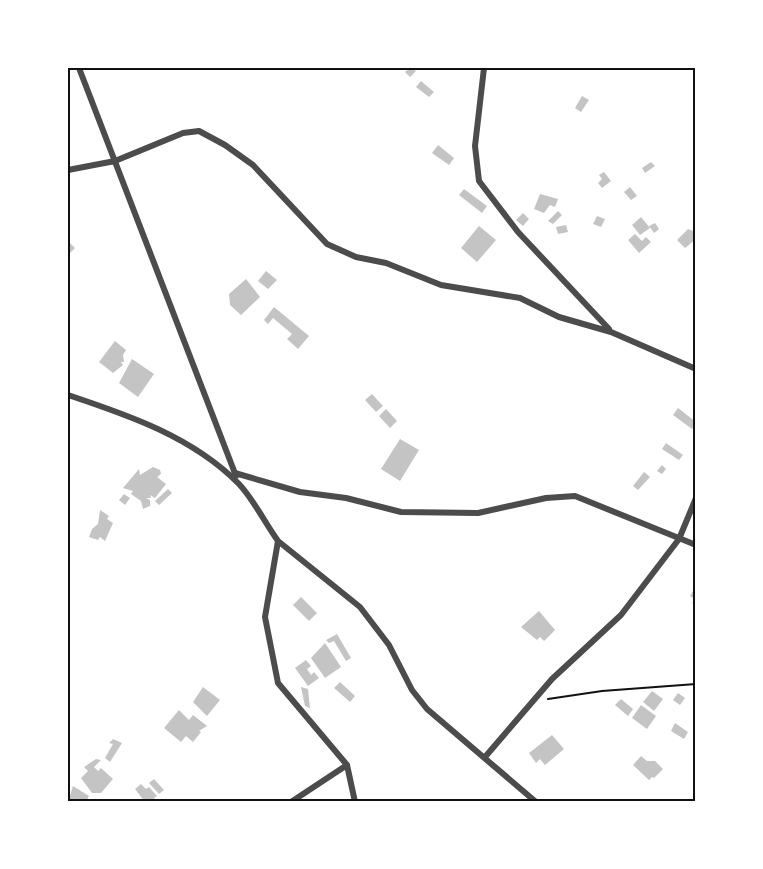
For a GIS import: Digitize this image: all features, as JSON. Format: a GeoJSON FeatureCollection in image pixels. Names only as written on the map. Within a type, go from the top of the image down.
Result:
{"type":"FeatureCollection","features":[{"type":"Feature","properties":{"kind":"street"},"geometry":{"type":"LineString","coordinates":[[79,68],[240,485],[278,542],[360,607],[389,645],[412,690],[428,709],[536,801]]}},
{"type":"Feature","properties":{"kind":"street"},"geometry":{"type":"LineString","coordinates":[[484,68],[475,146],[479,181],[518,232],[611,332]]}},
{"type":"Feature","properties":{"kind":"street"},"geometry":{"type":"LineString","coordinates":[[68,170],[115,161],[183,133],[199,131],[225,145],[253,165],[327,244],[356,257],[386,263],[441,285],[520,298],[559,317],[611,332],[696,369]]}},
{"type":"Feature","properties":{"kind":"street"},"geometry":{"type":"LineString","coordinates":[[68,395],[129,416],[197,450],[240,485]]}},
{"type":"Feature","properties":{"kind":"street"},"geometry":{"type":"LineString","coordinates":[[235,473],[300,492],[346,498],[401,512],[478,513],[546,498],[575,496],[696,545]]}},
{"type":"Feature","properties":{"kind":"street"},"geometry":{"type":"LineString","coordinates":[[485,757],[552,679],[621,615],[679,539],[696,498]]}},
{"type":"Feature","properties":{"kind":"street"},"geometry":{"type":"LineString","coordinates":[[278,542],[265,617],[278,683],[346,765],[354,801]]}},
{"type":"Feature","properties":{"kind":"street"},"geometry":{"type":"LineString","coordinates":[[291,801],[346,765]]}},
{"type":"Feature","properties":{"kind":"path"},"geometry":{"type":"LineString","coordinates":[[533,701],[602,691],[696,684]]}},
{"type":"Feature","properties":{"kind":"building"},"geometry":{"type":"Polygon","coordinates":[[[410,68],[416,71],[410,77],[405,72],[410,68]]]}},
{"type":"Feature","properties":{"kind":"building"},"geometry":{"type":"Polygon","coordinates":[[[421,81],[434,92],[429,97],[416,87],[421,81]]]}},
{"type":"Feature","properties":{"kind":"building"},"geometry":{"type":"Polygon","coordinates":[[[582,96],[589,100],[581,112],[575,108],[582,96]]]}},
{"type":"Feature","properties":{"kind":"building"},"geometry":{"type":"Polygon","coordinates":[[[438,145],[454,158],[449,165],[432,153],[438,145]]]}},
{"type":"Feature","properties":{"kind":"building"},"geometry":{"type":"Polygon","coordinates":[[[651,162],[655,166],[645,173],[642,168],[651,162]]]}},
{"type":"Feature","properties":{"kind":"building"},"geometry":{"type":"Polygon","coordinates":[[[604,172],[611,181],[602,188],[598,183],[602,179],[599,175],[604,172]]]}},
{"type":"Feature","properties":{"kind":"building"},"geometry":{"type":"Polygon","coordinates":[[[630,187],[637,196],[631,200],[624,192],[630,187]]]}},
{"type":"Feature","properties":{"kind":"building"},"geometry":{"type":"Polygon","coordinates":[[[464,189],[487,206],[482,213],[459,195],[464,189]]]}},
{"type":"Feature","properties":{"kind":"building"},"geometry":{"type":"Polygon","coordinates":[[[540,194],[558,199],[555,207],[550,205],[544,213],[534,209],[540,194]]]}},
{"type":"Feature","properties":{"kind":"building"},"geometry":{"type":"Polygon","coordinates":[[[558,211],[562,215],[553,224],[548,221],[558,211]]]}},
{"type":"Feature","properties":{"kind":"building"},"geometry":{"type":"Polygon","coordinates":[[[523,213],[529,219],[523,226],[516,220],[523,213]]]}},
{"type":"Feature","properties":{"kind":"building"},"geometry":{"type":"Polygon","coordinates":[[[597,216],[605,219],[601,227],[593,224],[597,216]]]}},
{"type":"Feature","properties":{"kind":"building"},"geometry":{"type":"Polygon","coordinates":[[[641,217],[650,228],[640,235],[632,225],[641,217]]]}},
{"type":"Feature","properties":{"kind":"building"},"geometry":{"type":"Polygon","coordinates":[[[655,223],[659,229],[654,233],[649,226],[655,223]]]}},
{"type":"Feature","properties":{"kind":"building"},"geometry":{"type":"Polygon","coordinates":[[[566,225],[568,232],[558,234],[556,227],[566,225]]]}},
{"type":"Feature","properties":{"kind":"building"},"geometry":{"type":"Polygon","coordinates":[[[479,226],[496,240],[477,262],[461,248],[479,226]]]}},
{"type":"Feature","properties":{"kind":"building"},"geometry":{"type":"Polygon","coordinates":[[[688,229],[696,232],[696,239],[685,248],[677,240],[688,229]]]}},
{"type":"Feature","properties":{"kind":"building"},"geometry":{"type":"Polygon","coordinates":[[[635,234],[642,241],[646,237],[651,242],[639,253],[628,240],[635,234]]]}},
{"type":"Feature","properties":{"kind":"building"},"geometry":{"type":"Polygon","coordinates":[[[68,241],[75,248],[68,255],[68,241]]]}},
{"type":"Feature","properties":{"kind":"building"},"geometry":{"type":"Polygon","coordinates":[[[266,271],[277,280],[268,289],[258,281],[266,271]]]}},
{"type":"Feature","properties":{"kind":"building"},"geometry":{"type":"Polygon","coordinates":[[[246,279],[260,297],[241,315],[230,305],[229,294],[246,279]]]}},
{"type":"Feature","properties":{"kind":"building"},"geometry":{"type":"Polygon","coordinates":[[[274,307],[309,336],[298,349],[287,339],[292,334],[273,318],[268,324],[264,320],[274,307]]]}},
{"type":"Feature","properties":{"kind":"building"},"geometry":{"type":"Polygon","coordinates":[[[115,341],[126,350],[123,355],[124,362],[121,362],[123,365],[113,373],[99,362],[115,341]]]}},
{"type":"Feature","properties":{"kind":"building"},"geometry":{"type":"Polygon","coordinates":[[[132,359],[154,374],[138,397],[119,383],[132,359]]]}},
{"type":"Feature","properties":{"kind":"building"},"geometry":{"type":"Polygon","coordinates":[[[372,394],[383,406],[376,412],[365,400],[372,394]]]}},
{"type":"Feature","properties":{"kind":"building"},"geometry":{"type":"Polygon","coordinates":[[[678,408],[696,422],[692,429],[673,415],[678,408]]]}},
{"type":"Feature","properties":{"kind":"building"},"geometry":{"type":"Polygon","coordinates":[[[386,409],[397,421],[390,428],[379,416],[386,409]]]}},
{"type":"Feature","properties":{"kind":"building"},"geometry":{"type":"Polygon","coordinates":[[[400,439],[419,450],[400,481],[381,469],[400,439]]]}},
{"type":"Feature","properties":{"kind":"building"},"geometry":{"type":"Polygon","coordinates":[[[666,443],[683,455],[679,460],[662,449],[666,443]]]}},
{"type":"Feature","properties":{"kind":"building"},"geometry":{"type":"Polygon","coordinates":[[[662,465],[666,469],[662,474],[657,471],[662,465]]]}},
{"type":"Feature","properties":{"kind":"building"},"geometry":{"type":"Polygon","coordinates":[[[153,467],[160,470],[161,474],[157,477],[166,484],[155,498],[150,495],[151,498],[146,498],[150,500],[150,506],[143,509],[141,501],[131,494],[133,491],[123,488],[139,469],[140,475],[153,467]]]}},
{"type":"Feature","properties":{"kind":"building"},"geometry":{"type":"Polygon","coordinates":[[[644,472],[650,477],[638,490],[633,486],[644,472]]]}},
{"type":"Feature","properties":{"kind":"building"},"geometry":{"type":"Polygon","coordinates":[[[168,489],[172,493],[159,505],[155,501],[168,489]]]}},
{"type":"Feature","properties":{"kind":"building"},"geometry":{"type":"Polygon","coordinates":[[[124,494],[130,498],[125,505],[119,500],[124,494]]]}},
{"type":"Feature","properties":{"kind":"building"},"geometry":{"type":"Polygon","coordinates":[[[100,510],[109,516],[107,519],[113,523],[105,541],[100,537],[98,540],[89,537],[92,529],[98,524],[100,510]]]}},
{"type":"Feature","properties":{"kind":"building"},"geometry":{"type":"Polygon","coordinates":[[[696,586],[696,605],[692,603],[695,599],[690,596],[696,586]]]}},
{"type":"Feature","properties":{"kind":"building"},"geometry":{"type":"Polygon","coordinates":[[[301,597],[317,613],[309,621],[293,605],[301,597]]]}},
{"type":"Feature","properties":{"kind":"building"},"geometry":{"type":"Polygon","coordinates":[[[539,611],[555,630],[544,641],[540,637],[537,640],[521,627],[539,611]]]}},
{"type":"Feature","properties":{"kind":"building"},"geometry":{"type":"Polygon","coordinates":[[[337,634],[351,658],[346,661],[334,641],[329,643],[326,640],[337,634]]]}},
{"type":"Feature","properties":{"kind":"building"},"geometry":{"type":"Polygon","coordinates":[[[325,643],[341,667],[325,678],[311,658],[325,643]]]}},
{"type":"Feature","properties":{"kind":"building"},"geometry":{"type":"Polygon","coordinates":[[[306,660],[311,666],[307,669],[311,675],[314,672],[319,678],[308,686],[295,668],[306,660]]]}},
{"type":"Feature","properties":{"kind":"building"},"geometry":{"type":"Polygon","coordinates":[[[340,682],[355,696],[350,702],[334,688],[340,682]]]}},
{"type":"Feature","properties":{"kind":"building"},"geometry":{"type":"Polygon","coordinates":[[[203,687],[220,700],[207,716],[193,702],[203,687]]]}},
{"type":"Feature","properties":{"kind":"building"},"geometry":{"type":"Polygon","coordinates":[[[301,687],[308,689],[310,708],[305,706],[301,687]]]}},
{"type":"Feature","properties":{"kind":"building"},"geometry":{"type":"Polygon","coordinates":[[[652,691],[663,699],[654,711],[643,702],[652,691]]]}},
{"type":"Feature","properties":{"kind":"building"},"geometry":{"type":"Polygon","coordinates":[[[678,693],[685,698],[680,705],[673,700],[678,693]]]}},
{"type":"Feature","properties":{"kind":"building"},"geometry":{"type":"Polygon","coordinates":[[[621,699],[633,709],[628,716],[615,705],[621,699]]]}},
{"type":"Feature","properties":{"kind":"building"},"geometry":{"type":"Polygon","coordinates":[[[641,705],[656,716],[647,729],[632,718],[641,705]]]}},
{"type":"Feature","properties":{"kind":"building"},"geometry":{"type":"Polygon","coordinates":[[[179,710],[189,720],[193,715],[207,726],[199,731],[201,732],[193,742],[186,736],[181,742],[164,728],[179,710]]]}},
{"type":"Feature","properties":{"kind":"building"},"geometry":{"type":"Polygon","coordinates":[[[675,723],[688,732],[684,739],[671,731],[675,723]]]}},
{"type":"Feature","properties":{"kind":"building"},"geometry":{"type":"Polygon","coordinates":[[[552,735],[564,749],[545,765],[540,759],[536,763],[529,753],[552,735]]]}},
{"type":"Feature","properties":{"kind":"building"},"geometry":{"type":"Polygon","coordinates":[[[113,739],[122,743],[110,762],[105,758],[113,744],[109,743],[113,739]]]}},
{"type":"Feature","properties":{"kind":"building"},"geometry":{"type":"Polygon","coordinates":[[[641,756],[647,761],[655,761],[663,769],[654,778],[649,780],[633,765],[641,756]]]}},
{"type":"Feature","properties":{"kind":"building"},"geometry":{"type":"Polygon","coordinates":[[[96,759],[101,760],[94,767],[98,771],[101,768],[113,779],[101,793],[92,793],[81,778],[88,771],[84,767],[96,759]]]}},
{"type":"Feature","properties":{"kind":"building"},"geometry":{"type":"Polygon","coordinates":[[[154,779],[164,790],[159,794],[149,783],[154,779]]]}},
{"type":"Feature","properties":{"kind":"building"},"geometry":{"type":"Polygon","coordinates":[[[141,784],[146,789],[149,787],[157,796],[154,798],[156,802],[145,802],[135,789],[141,784]]]}},
{"type":"Feature","properties":{"kind":"building"},"geometry":{"type":"Polygon","coordinates":[[[73,786],[89,796],[86,802],[68,802],[73,786]]]}}]}
